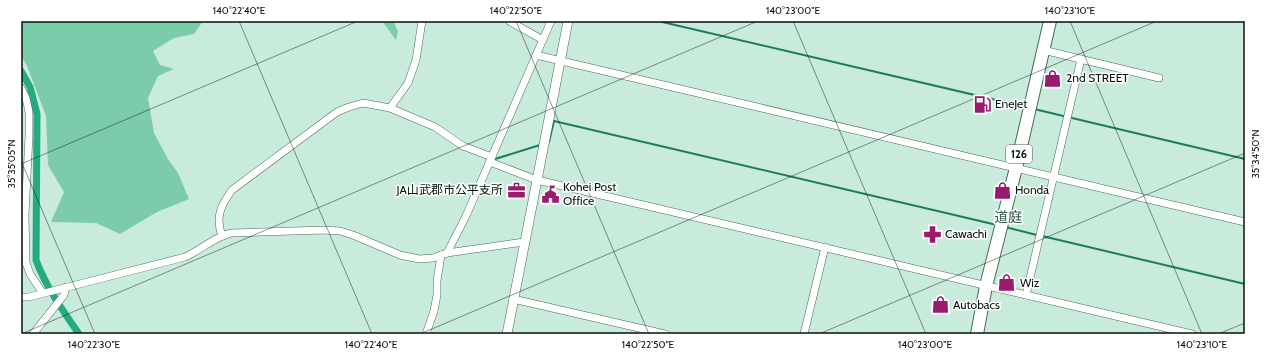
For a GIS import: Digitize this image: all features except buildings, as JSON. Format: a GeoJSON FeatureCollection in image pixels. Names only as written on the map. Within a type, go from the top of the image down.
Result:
{"type":"FeatureCollection","features":[{"type":"Feature","properties":{"kind":"highway","name":"126"},"geometry":{"type":"LineString","coordinates":[[976,334],[986,286],[1016,168],[1050,21]]}},
{"type":"Feature","properties":{"kind":"street"},"geometry":{"type":"LineString","coordinates":[[390,108],[408,83],[416,60],[422,21]]}},
{"type":"Feature","properties":{"kind":"street"},"geometry":{"type":"LineString","coordinates":[[510,21],[543,40]]}},
{"type":"Feature","properties":{"kind":"street"},"geometry":{"type":"LineString","coordinates":[[426,334],[434,311],[437,295],[437,281],[444,254],[466,216],[551,21]]}},
{"type":"Feature","properties":{"kind":"street"},"geometry":{"type":"LineString","coordinates":[[507,334],[568,21]]}},
{"type":"Feature","properties":{"kind":"street"},"geometry":{"type":"LineString","coordinates":[[1043,50],[1159,78]]}},
{"type":"Feature","properties":{"kind":"street"},"geometry":{"type":"LineString","coordinates":[[536,55],[560,62],[1245,222]]}},
{"type":"Feature","properties":{"kind":"street"},"geometry":{"type":"LineString","coordinates":[[1026,295],[1081,59]]}},
{"type":"Feature","properties":{"kind":"street"},"geometry":{"type":"LineString","coordinates":[[21,88],[26,98],[29,136],[25,214],[26,263],[30,274],[42,292]]}},
{"type":"Feature","properties":{"kind":"street"},"geometry":{"type":"LineString","coordinates":[[222,236],[219,226],[219,215],[224,201],[232,190],[337,112],[364,103],[390,108],[435,127],[464,146],[537,180],[1192,334]]}},
{"type":"Feature","properties":{"kind":"street"},"geometry":{"type":"LineString","coordinates":[[21,297],[29,297],[42,292],[185,257],[195,253],[222,236],[231,233],[324,230],[340,231],[353,234],[400,256],[419,259],[434,258],[444,254],[524,242]]}},
{"type":"Feature","properties":{"kind":"street"},"geometry":{"type":"LineString","coordinates":[[804,334],[825,247]]}},
{"type":"Feature","properties":{"kind":"street"},"geometry":{"type":"LineString","coordinates":[[33,334],[64,295],[66,287]]}},
{"type":"Feature","properties":{"kind":"street"},"geometry":{"type":"LineString","coordinates":[[513,299],[665,334]]}},
{"type":"Feature","properties":{"kind":"green space"},"geometry":{"type":"Polygon","coordinates":[[[21,21],[203,21],[194,34],[174,38],[153,51],[160,65],[174,69],[158,76],[148,98],[154,133],[168,159],[178,173],[189,199],[157,212],[120,234],[96,223],[51,222],[64,192],[48,165],[46,116],[27,66],[21,56],[21,21]]]}},
{"type":"Feature","properties":{"kind":"green space"},"geometry":{"type":"Polygon","coordinates":[[[382,21],[393,21],[398,31],[396,40],[382,21]]]}},
{"type":"Feature","properties":{"kind":"waterway"},"geometry":{"type":"LineString","coordinates":[[658,21],[1026,107]]}},
{"type":"Feature","properties":{"kind":"waterway"},"geometry":{"type":"LineString","coordinates":[[21,71],[30,87],[37,114],[36,260],[61,308],[79,334]]}},
{"type":"Feature","properties":{"kind":"waterway"},"geometry":{"type":"LineString","coordinates":[[1034,109],[1245,159]]}},
{"type":"Feature","properties":{"kind":"waterway"},"geometry":{"type":"LineString","coordinates":[[548,142],[554,121],[997,225]]}},
{"type":"Feature","properties":{"kind":"waterway"},"geometry":{"type":"LineString","coordinates":[[495,159],[540,145]]}},
{"type":"Feature","properties":{"kind":"waterway"},"geometry":{"type":"LineString","coordinates":[[1005,227],[1037,235]]}},
{"type":"Feature","properties":{"kind":"waterway"},"geometry":{"type":"LineString","coordinates":[[1042,236],[1245,284]]}},
{"type":"Feature","properties":{"kind":"place","name":"2nd STREET"},"geometry":{"type":"Point","coordinates":[1053,78]}},
{"type":"Feature","properties":{"kind":"place","name":"EneJet"},"geometry":{"type":"Point","coordinates":[982,104]}},
{"type":"Feature","properties":{"kind":"place","name":"JA山武郡市公平支所"},"geometry":{"type":"Point","coordinates":[516,190]}},
{"type":"Feature","properties":{"kind":"place","name":"Honda"},"geometry":{"type":"Point","coordinates":[1002,190]}},
{"type":"Feature","properties":{"kind":"place","name":"Kohei Post Office"},"geometry":{"type":"Point","coordinates":[550,194]}},
{"type":"Feature","properties":{"kind":"place","name":"Cawachi"},"geometry":{"type":"Point","coordinates":[932,234]}},
{"type":"Feature","properties":{"kind":"place","name":"Wiz"},"geometry":{"type":"Point","coordinates":[1007,283]}},
{"type":"Feature","properties":{"kind":"place","name":"Autobacs"},"geometry":{"type":"Point","coordinates":[940,305]}},
{"type":"Feature","properties":{"kind":"district","name":"道庭"},"geometry":{"type":"Point","coordinates":[1008,217]}}]}
